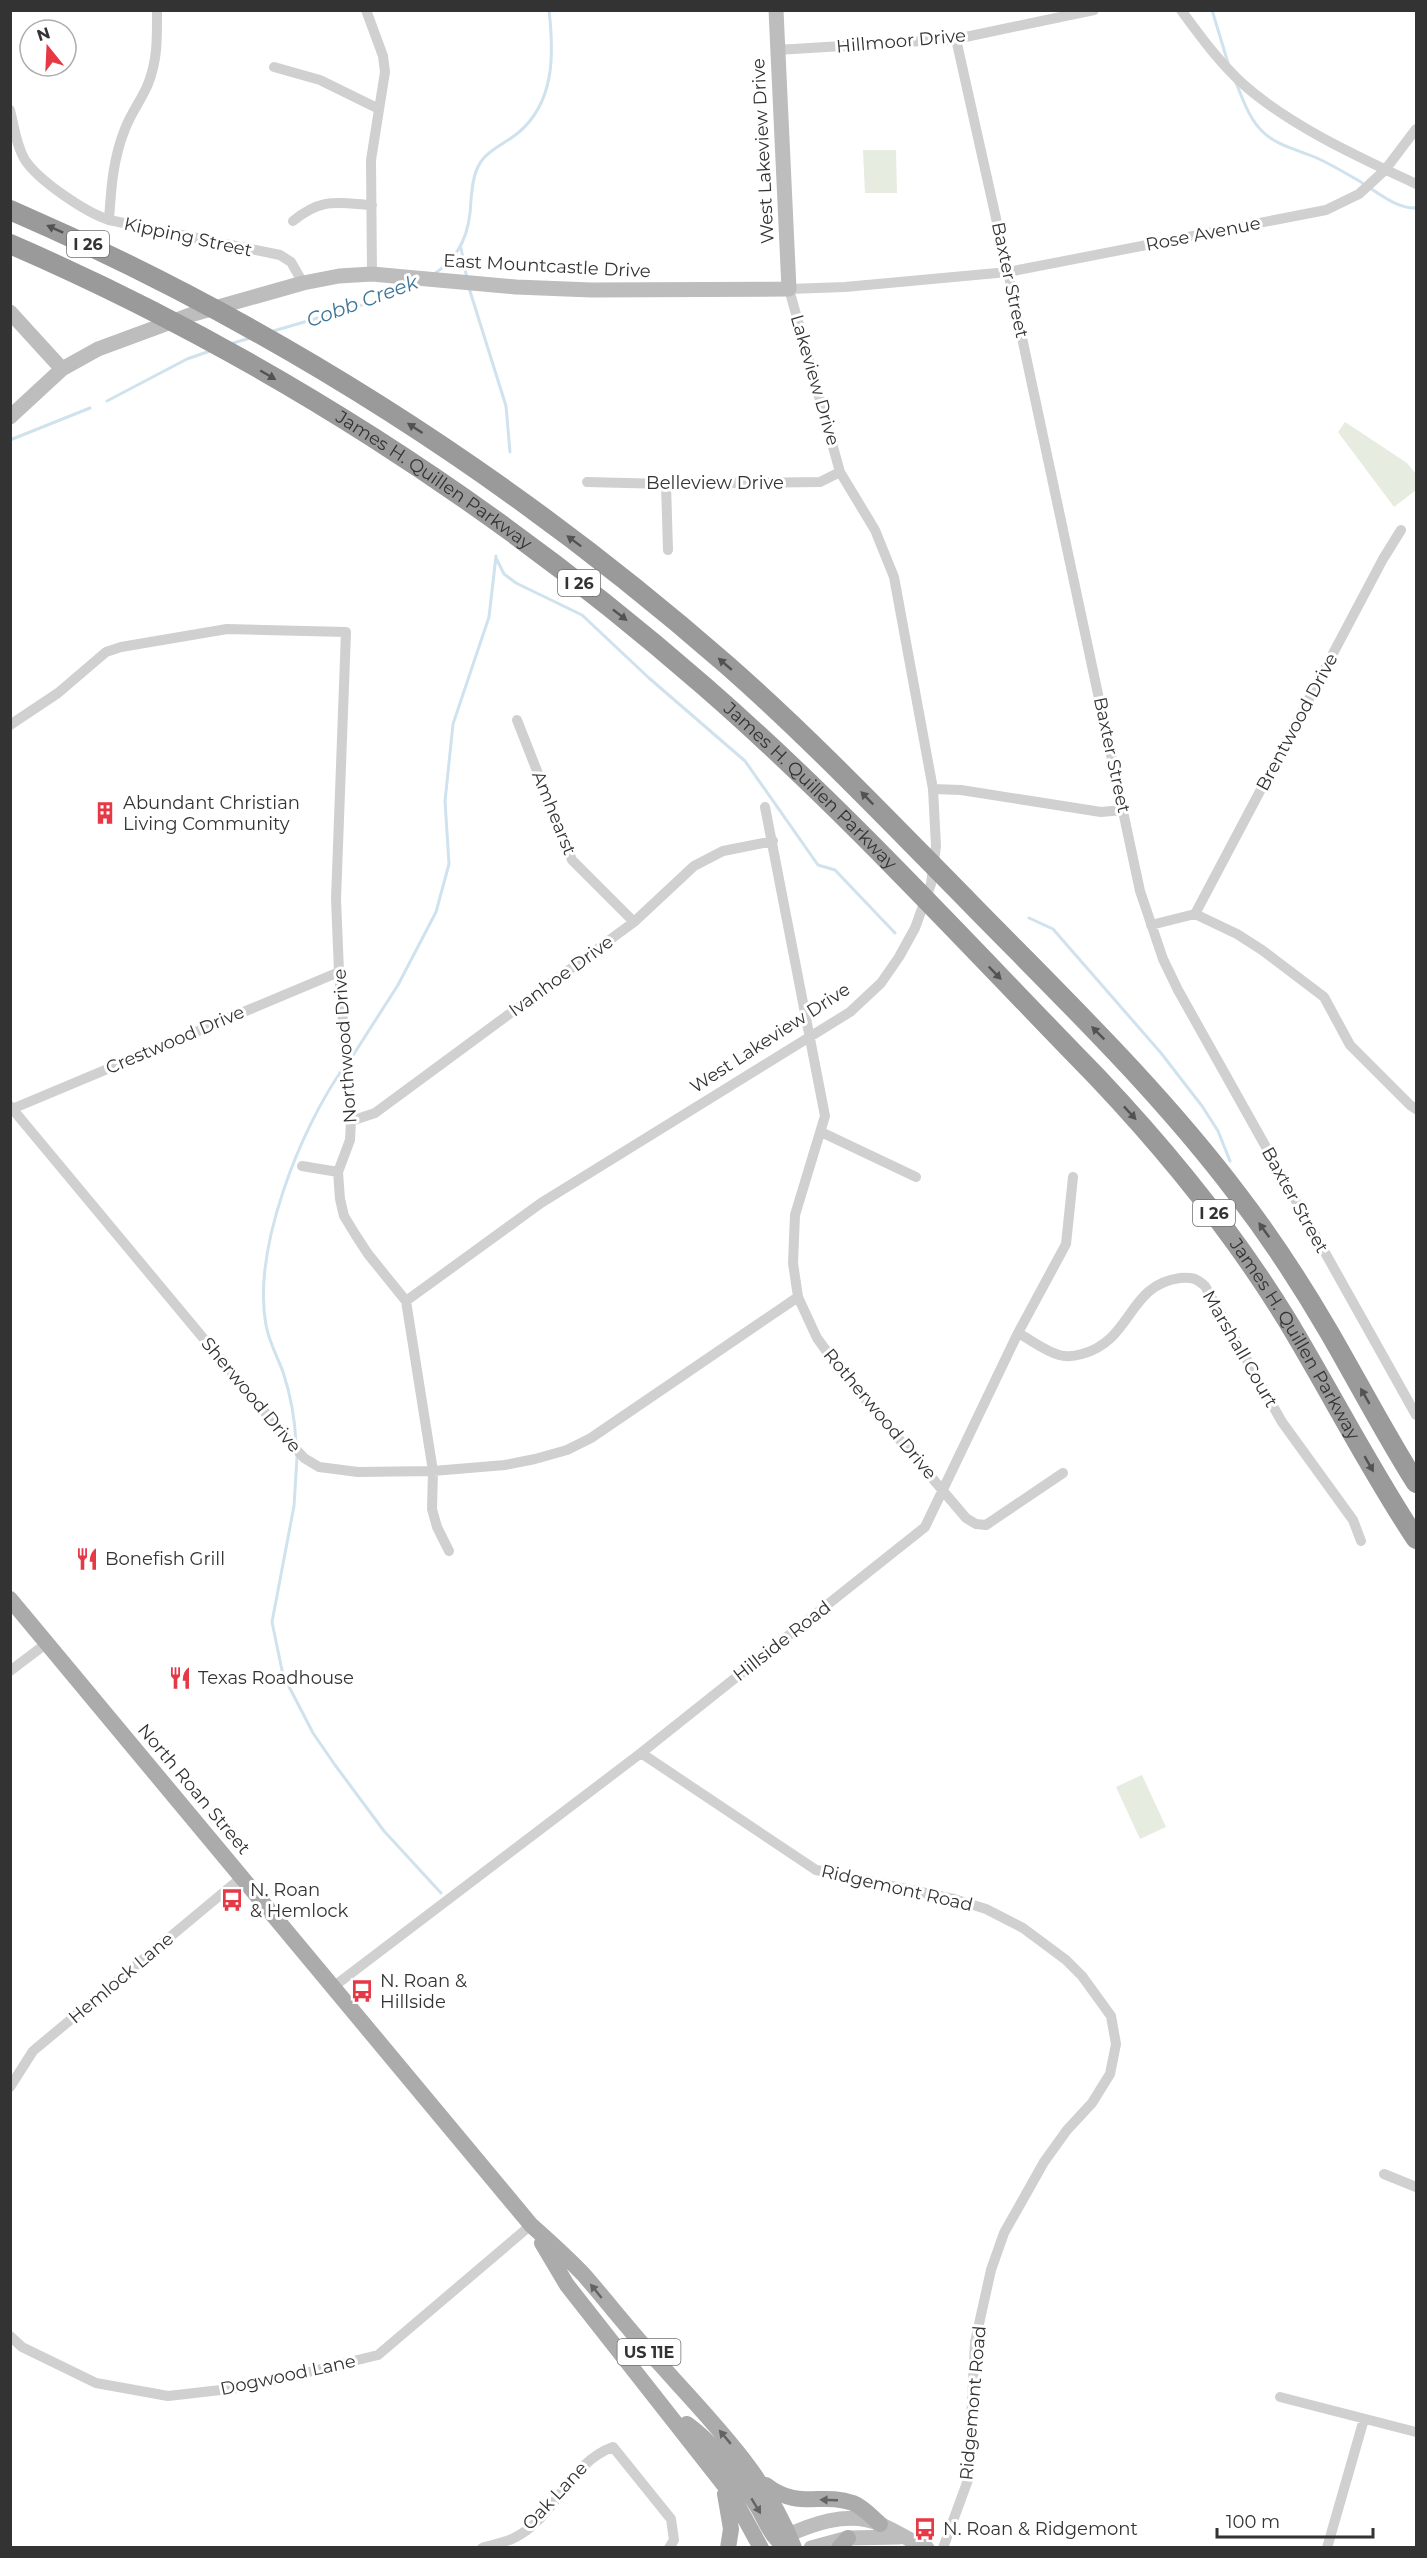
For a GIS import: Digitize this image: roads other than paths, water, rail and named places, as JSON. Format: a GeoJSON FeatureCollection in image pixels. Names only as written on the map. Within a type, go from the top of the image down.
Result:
{"type":"FeatureCollection","features":[{"type":"Feature","properties":{"kind":"highway","name":"James H. Quillen Parkway"},"geometry":{"type":"LineString","coordinates":[[10,210],[96,248],[257,333],[376,403],[451,452],[592,554],[728,666],[800,731],[1162,1101],[1237,1193],[1302,1286],[1416,1483]]}},
{"type":"Feature","properties":{"kind":"highway","name":"James H. Quillen Parkway"},"geometry":{"type":"LineString","coordinates":[[10,244],[120,295],[218,346],[366,433],[474,505],[568,575],[704,686],[780,755],[1097,1077],[1149,1133],[1200,1195],[1287,1320],[1373,1471],[1416,1539]]}},
{"type":"Feature","properties":{"kind":"main road","name":"North Roan Street"},"geometry":{"type":"LineString","coordinates":[[10,1599],[531,2224],[583,2274],[617,2316],[724,2434],[774,2501],[778,2544]]}},
{"type":"Feature","properties":{"kind":"main road","name":"North Roan Street"},"geometry":{"type":"LineString","coordinates":[[531,2224],[567,2285],[736,2502],[778,2544]]}},
{"type":"Feature","properties":{"kind":"main road"},"geometry":{"type":"LineString","coordinates":[[664,2409],[692,2428],[727,2464],[757,2505],[778,2544]]}},
{"type":"Feature","properties":{"kind":"main road"},"geometry":{"type":"LineString","coordinates":[[762,2482],[784,2498],[834,2500],[856,2504],[880,2524]]}},
{"type":"Feature","properties":{"kind":"main road"},"geometry":{"type":"LineString","coordinates":[[724,2487],[730,2514],[731,2529],[728,2547]]}},
{"type":"Feature","properties":{"kind":"street"},"geometry":{"type":"LineString","coordinates":[[109,220],[116,158],[124,129],[147,85],[155,63],[158,44],[157,10]]}},
{"type":"Feature","properties":{"kind":"street"},"geometry":{"type":"LineString","coordinates":[[366,10],[383,56],[384,72],[371,160],[372,274]]}},
{"type":"Feature","properties":{"kind":"street","name":"West Lakeview Drive"},"geometry":{"type":"LineString","coordinates":[[776,10],[789,289]]}},
{"type":"Feature","properties":{"kind":"street","name":"Hillmoor Drive"},"geometry":{"type":"LineString","coordinates":[[777,50],[956,39],[1094,10]]}},
{"type":"Feature","properties":{"kind":"street"},"geometry":{"type":"LineString","coordinates":[[1181,10],[1215,55],[1264,101],[1385,170],[1416,184]]}},
{"type":"Feature","properties":{"kind":"street","name":"Baxter Street"},"geometry":{"type":"LineString","coordinates":[[956,39],[1140,891],[1151,925],[1178,990],[1416,1415]]}},
{"type":"Feature","properties":{"kind":"street"},"geometry":{"type":"LineString","coordinates":[[274,67],[320,80],[379,109]]}},
{"type":"Feature","properties":{"kind":"street","name":"Kipping Street"},"geometry":{"type":"LineString","coordinates":[[10,110],[24,158],[34,172],[90,213],[109,220],[280,255],[291,262],[303,283]]}},
{"type":"Feature","properties":{"kind":"street","name":"Rose Avenue"},"geometry":{"type":"LineString","coordinates":[[1008,272],[1326,210],[1359,194],[1385,170],[1416,129]]}},
{"type":"Feature","properties":{"kind":"street"},"geometry":{"type":"LineString","coordinates":[[293,221],[312,206],[336,203],[372,205]]}},
{"type":"Feature","properties":{"kind":"street","name":"East Mountcastle Drive"},"geometry":{"type":"LineString","coordinates":[[10,417],[62,369],[98,349],[190,315],[303,283],[339,276],[372,274],[516,287],[591,290],[789,289],[845,287],[1008,272]]}},
{"type":"Feature","properties":{"kind":"street","name":"Lakeview Drive"},"geometry":{"type":"LineString","coordinates":[[789,289],[840,472]]}},
{"type":"Feature","properties":{"kind":"street"},"geometry":{"type":"LineString","coordinates":[[10,312],[62,369]]}},
{"type":"Feature","properties":{"kind":"street","name":"West Lakeview Drive"},"geometry":{"type":"LineString","coordinates":[[406,1301],[541,1203],[809,1039],[867,998],[893,966],[915,928],[931,884],[936,846],[933,789],[894,577],[874,530],[840,472]]}},
{"type":"Feature","properties":{"kind":"street","name":"Belleview Drive"},"geometry":{"type":"LineString","coordinates":[[587,482],[666,484],[820,482],[840,472]]}},
{"type":"Feature","properties":{"kind":"street"},"geometry":{"type":"LineString","coordinates":[[666,484],[669,550]]}},
{"type":"Feature","properties":{"kind":"street","name":"Brentwood Drive"},"geometry":{"type":"LineString","coordinates":[[1195,914],[1383,559],[1401,530]]}},
{"type":"Feature","properties":{"kind":"street","name":"Northwood Drive"},"geometry":{"type":"LineString","coordinates":[[10,725],[58,693],[106,652],[121,646],[227,629],[346,632],[336,899],[339,972],[351,1121],[350,1140],[338,1172],[340,1199],[344,1216],[368,1254],[406,1301],[433,1472],[432,1509],[437,1527],[449,1551]]}},
{"type":"Feature","properties":{"kind":"street","name":"Amhearst"},"geometry":{"type":"LineString","coordinates":[[517,720],[572,860],[634,922]]}},
{"type":"Feature","properties":{"kind":"street"},"geometry":{"type":"LineString","coordinates":[[933,789],[961,790],[1101,812],[1123,810]]}},
{"type":"Feature","properties":{"kind":"street","name":"Rotherwood Drive"},"geometry":{"type":"LineString","coordinates":[[765,807],[825,1116],[795,1215],[794,1263],[798,1297],[817,1338],[838,1367],[943,1488],[966,1518],[976,1524],[986,1525],[1063,1473]]}},
{"type":"Feature","properties":{"kind":"street","name":"Ivanhoe Drive"},"geometry":{"type":"LineString","coordinates":[[351,1121],[375,1113],[634,922],[694,866],[723,851],[773,841]]}},
{"type":"Feature","properties":{"kind":"street"},"geometry":{"type":"LineString","coordinates":[[1151,925],[1195,914],[1237,934],[1262,950],[1324,997],[1350,1045],[1416,1109]]}},
{"type":"Feature","properties":{"kind":"street","name":"Crestwood Drive"},"geometry":{"type":"LineString","coordinates":[[11,1107],[339,972]]}},
{"type":"Feature","properties":{"kind":"street","name":"Sherwood Drive"},"geometry":{"type":"LineString","coordinates":[[11,1107],[304,1458],[319,1467],[338,1470],[433,1472],[505,1465],[567,1450],[591,1438],[798,1297]]}},
{"type":"Feature","properties":{"kind":"street"},"geometry":{"type":"LineString","coordinates":[[820,1132],[916,1178]]}},
{"type":"Feature","properties":{"kind":"street"},"geometry":{"type":"LineString","coordinates":[[302,1166],[338,1172]]}},
{"type":"Feature","properties":{"kind":"street","name":"Hillside Road"},"geometry":{"type":"LineString","coordinates":[[333,1987],[641,1753],[925,1527],[1018,1333],[1066,1244],[1073,1177]]}},
{"type":"Feature","properties":{"kind":"street","name":"Marshall Court"},"geometry":{"type":"LineString","coordinates":[[1018,1333],[1060,1356],[1075,1356],[1091,1352],[1105,1345],[1116,1335],[1136,1304],[1160,1284],[1183,1278],[1197,1279],[1205,1286],[1281,1422],[1353,1520],[1360,1541]]}},
{"type":"Feature","properties":{"kind":"street"},"geometry":{"type":"LineString","coordinates":[[10,1671],[47,1643]]}},
{"type":"Feature","properties":{"kind":"street","name":"Ridgemont Road"},"geometry":{"type":"LineString","coordinates":[[641,1753],[816,1870],[954,1899],[986,1909],[1023,1928],[1066,1960],[1082,1976],[1111,2016],[1116,2044],[1110,2074],[1092,2103],[1067,2130],[1044,2162],[1012,2217],[991,2270],[975,2342],[968,2480],[943,2547]]}},
{"type":"Feature","properties":{"kind":"street","name":"Hemlock Lane"},"geometry":{"type":"LineString","coordinates":[[10,2087],[33,2051],[242,1877]]}},
{"type":"Feature","properties":{"kind":"street"},"geometry":{"type":"LineString","coordinates":[[1384,2174],[1416,2187]]}},
{"type":"Feature","properties":{"kind":"street","name":"Dogwood Lane"},"geometry":{"type":"LineString","coordinates":[[10,2336],[22,2347],[96,2383],[168,2396],[247,2387],[378,2355],[531,2224]]}},
{"type":"Feature","properties":{"kind":"street"},"geometry":{"type":"LineString","coordinates":[[1280,2397],[1416,2432]]}},
{"type":"Feature","properties":{"kind":"street"},"geometry":{"type":"LineString","coordinates":[[1327,2547],[1364,2420]]}},
{"type":"Feature","properties":{"kind":"street","name":"Oak Lane"},"geometry":{"type":"LineString","coordinates":[[482,2547],[514,2538],[538,2520],[584,2463],[597,2453],[613,2447],[671,2519],[674,2540],[669,2547]]}},
{"type":"Feature","properties":{"kind":"street"},"geometry":{"type":"LineString","coordinates":[[778,2544],[833,2520],[856,2519],[880,2524],[902,2537],[927,2547]]}},
{"type":"Feature","properties":{"kind":"street"},"geometry":{"type":"LineString","coordinates":[[811,2547],[902,2537]]}},
{"type":"Feature","properties":{"kind":"waterway","name":"Cobb Creek"},"geometry":{"type":"LineString","coordinates":[[434,274],[451,259],[466,233],[474,178],[482,160],[491,151],[518,133],[539,107],[545,92],[551,60],[549,10]]}},
{"type":"Feature","properties":{"kind":"waterway"},"geometry":{"type":"LineString","coordinates":[[1212,10],[1228,63]]}},
{"type":"Feature","properties":{"kind":"waterway"},"geometry":{"type":"LineString","coordinates":[[1236,83],[1250,115],[1269,137],[1331,165],[1392,202],[1416,208]]}},
{"type":"Feature","properties":{"kind":"waterway"},"geometry":{"type":"LineString","coordinates":[[461,248],[467,279]]}},
{"type":"Feature","properties":{"kind":"waterway","name":"Cobb Creek"},"geometry":{"type":"LineString","coordinates":[[270,332],[369,303],[415,284]]}},
{"type":"Feature","properties":{"kind":"waterway"},"geometry":{"type":"LineString","coordinates":[[469,288],[506,406],[510,452]]}},
{"type":"Feature","properties":{"kind":"waterway","name":"Cobb Creek"},"geometry":{"type":"LineString","coordinates":[[230,344],[250,338]]}},
{"type":"Feature","properties":{"kind":"waterway","name":"Cobb Creek"},"geometry":{"type":"LineString","coordinates":[[107,401],[187,359],[210,351]]}},
{"type":"Feature","properties":{"kind":"waterway","name":"Cobb Creek"},"geometry":{"type":"LineString","coordinates":[[10,440],[90,408]]}},
{"type":"Feature","properties":{"kind":"waterway"},"geometry":{"type":"LineString","coordinates":[[350,1060],[398,985],[436,912],[449,864],[445,801],[453,724],[489,617],[496,556]]}},
{"type":"Feature","properties":{"kind":"waterway"},"geometry":{"type":"LineString","coordinates":[[496,558],[504,574],[516,583],[582,615],[649,678],[745,761],[818,865],[835,870],[895,933]]}},
{"type":"Feature","properties":{"kind":"waterway"},"geometry":{"type":"LineString","coordinates":[[1029,918],[1053,929],[1161,1053],[1202,1106],[1218,1131],[1230,1161]]}},
{"type":"Feature","properties":{"kind":"waterway"},"geometry":{"type":"LineString","coordinates":[[296,1444],[294,1417],[288,1390],[266,1325],[264,1295],[266,1262],[283,1191],[296,1156],[327,1093],[344,1067]]}},
{"type":"Feature","properties":{"kind":"waterway"},"geometry":{"type":"LineString","coordinates":[[297,1457],[294,1506],[272,1622],[283,1675],[313,1733],[335,1765],[384,1831],[441,1893]]}},
{"type":"Feature","properties":{"kind":"place","name":"Abundant Christian Living Community"},"geometry":{"type":"Point","coordinates":[105,813]}},
{"type":"Feature","properties":{"kind":"place","name":"Bonefish Grill"},"geometry":{"type":"Point","coordinates":[87,1559]}},
{"type":"Feature","properties":{"kind":"place","name":"Texas Roadhouse"},"geometry":{"type":"Point","coordinates":[180,1678]}},
{"type":"Feature","properties":{"kind":"place","name":"N. Roan & Hemlock"},"geometry":{"type":"Point","coordinates":[232,1900]}},
{"type":"Feature","properties":{"kind":"place","name":"N. Roan & Hillside"},"geometry":{"type":"Point","coordinates":[362,1991]}},
{"type":"Feature","properties":{"kind":"place","name":"N. Roan & Ridgemont"},"geometry":{"type":"Point","coordinates":[925,2529]}}]}
